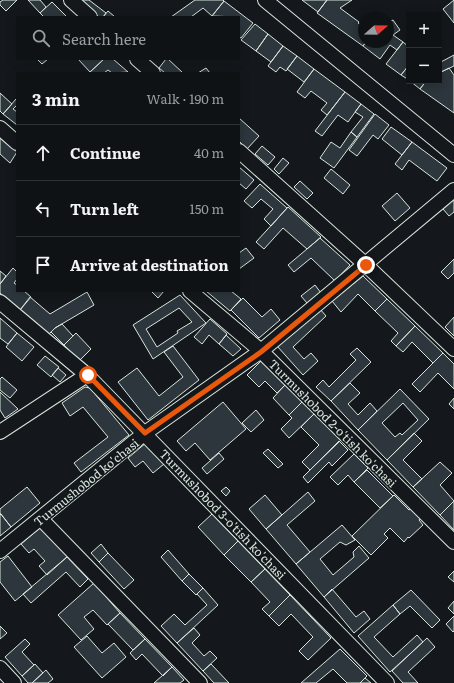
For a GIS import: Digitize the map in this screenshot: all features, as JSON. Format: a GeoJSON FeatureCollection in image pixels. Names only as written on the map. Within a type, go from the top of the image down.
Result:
{"type":"FeatureCollection","features":[{"type":"Feature","properties":{"kind":"street"},"geometry":{"type":"LineString","coordinates":[[71,0],[89,16]]}},
{"type":"Feature","properties":{"kind":"street"},"geometry":{"type":"LineString","coordinates":[[265,0],[454,155]]}},
{"type":"Feature","properties":{"kind":"street"},"geometry":{"type":"LineString","coordinates":[[138,60],[151,72]]}},
{"type":"Feature","properties":{"kind":"street"},"geometry":{"type":"LineString","coordinates":[[0,128],[16,142]]}},
{"type":"Feature","properties":{"kind":"street"},"geometry":{"type":"LineString","coordinates":[[240,151],[366,265],[454,349]]}},
{"type":"Feature","properties":{"kind":"street","name":"Turmushobod ko'chasi"},"geometry":{"type":"LineString","coordinates":[[0,551],[145,433],[261,352],[454,190]]}},
{"type":"Feature","properties":{"kind":"street","name":"Turmushobod 2-o'tish ko'chasi"},"geometry":{"type":"LineString","coordinates":[[191,292],[261,352],[454,542]]}},
{"type":"Feature","properties":{"kind":"street","name":"Turmushobod 3-o'tish ko'chasi"},"geometry":{"type":"LineString","coordinates":[[0,302],[88,375],[387,683]]}},
{"type":"Feature","properties":{"kind":"street"},"geometry":{"type":"LineString","coordinates":[[0,432],[88,375]]}},
{"type":"Feature","properties":{"kind":"street"},"geometry":{"type":"LineString","coordinates":[[41,519],[200,683]]}},
{"type":"Feature","properties":{"kind":"street"},"geometry":{"type":"LineString","coordinates":[[0,668],[14,683]]}},
{"type":"Feature","properties":{"kind":"building"},"geometry":{"type":"Polygon","coordinates":[[[3,0],[17,0],[6,11],[0,5],[0,2],[3,0]]]}},
{"type":"Feature","properties":{"kind":"building"},"geometry":{"type":"Polygon","coordinates":[[[28,0],[40,0],[46,7],[40,13],[28,0]]]}},
{"type":"Feature","properties":{"kind":"building"},"geometry":{"type":"Polygon","coordinates":[[[78,0],[89,0],[106,13],[104,16],[98,16],[78,0]]]}},
{"type":"Feature","properties":{"kind":"building"},"geometry":{"type":"Polygon","coordinates":[[[195,0],[224,1],[212,16],[203,8],[192,16],[172,16],[195,0]]]}},
{"type":"Feature","properties":{"kind":"building"},"geometry":{"type":"Polygon","coordinates":[[[302,0],[327,0],[318,12],[302,0]]]}},
{"type":"Feature","properties":{"kind":"building"},"geometry":{"type":"Polygon","coordinates":[[[327,0],[352,0],[340,8],[358,21],[358,42],[317,13],[327,0]]]}},
{"type":"Feature","properties":{"kind":"building"},"geometry":{"type":"Polygon","coordinates":[[[454,0],[454,23],[443,9],[454,0]]]}},
{"type":"Feature","properties":{"kind":"building"},"geometry":{"type":"Polygon","coordinates":[[[224,1],[253,23],[241,38],[240,16],[212,16],[224,1]]]}},
{"type":"Feature","properties":{"kind":"building"},"geometry":{"type":"Polygon","coordinates":[[[52,2],[66,16],[43,16],[40,13],[52,2]]]}},
{"type":"Feature","properties":{"kind":"building"},"geometry":{"type":"Polygon","coordinates":[[[108,11],[114,16],[104,16],[108,11]]]}},
{"type":"Feature","properties":{"kind":"building"},"geometry":{"type":"Polygon","coordinates":[[[394,21],[400,30],[394,34],[394,21]]]}},
{"type":"Feature","properties":{"kind":"building"},"geometry":{"type":"Polygon","coordinates":[[[255,24],[268,34],[256,51],[241,40],[255,24]]]}},
{"type":"Feature","properties":{"kind":"building"},"geometry":{"type":"Polygon","coordinates":[[[268,34],[283,46],[271,62],[256,51],[268,34]]]}},
{"type":"Feature","properties":{"kind":"building"},"geometry":{"type":"Polygon","coordinates":[[[394,36],[403,42],[397,50],[394,48],[394,36]]]}},
{"type":"Feature","properties":{"kind":"building"},"geometry":{"type":"Polygon","coordinates":[[[403,42],[406,44],[406,69],[401,75],[386,64],[403,42]]]}},
{"type":"Feature","properties":{"kind":"building"},"geometry":{"type":"Polygon","coordinates":[[[283,46],[297,56],[286,71],[280,67],[276,72],[268,66],[283,46]]]}},
{"type":"Feature","properties":{"kind":"building"},"geometry":{"type":"Polygon","coordinates":[[[366,48],[388,48],[380,59],[366,48]]]}},
{"type":"Feature","properties":{"kind":"building"},"geometry":{"type":"Polygon","coordinates":[[[454,55],[454,66],[442,72],[442,61],[454,55]]]}},
{"type":"Feature","properties":{"kind":"building"},"geometry":{"type":"Polygon","coordinates":[[[297,56],[314,69],[304,82],[287,69],[297,56]]]}},
{"type":"Feature","properties":{"kind":"building"},"geometry":{"type":"Polygon","coordinates":[[[38,60],[47,60],[42,64],[38,60]]]}},
{"type":"Feature","properties":{"kind":"building"},"geometry":{"type":"Polygon","coordinates":[[[79,60],[103,60],[90,72],[79,60]]]}},
{"type":"Feature","properties":{"kind":"building"},"geometry":{"type":"Polygon","coordinates":[[[103,60],[114,60],[128,72],[111,72],[108,70],[105,72],[90,72],[103,60]]]}},
{"type":"Feature","properties":{"kind":"building"},"geometry":{"type":"Polygon","coordinates":[[[165,60],[169,60],[182,72],[164,72],[159,68],[165,60]]]}},
{"type":"Feature","properties":{"kind":"building"},"geometry":{"type":"Polygon","coordinates":[[[206,68],[209,72],[200,72],[206,68]]]}},
{"type":"Feature","properties":{"kind":"building"},"geometry":{"type":"Polygon","coordinates":[[[449,68],[454,75],[454,113],[420,89],[424,84],[442,84],[442,72],[449,68]]]}},
{"type":"Feature","properties":{"kind":"building"},"geometry":{"type":"Polygon","coordinates":[[[314,69],[345,92],[327,115],[321,110],[327,103],[311,91],[305,98],[297,92],[314,69]]]}},
{"type":"Feature","properties":{"kind":"building"},"geometry":{"type":"Polygon","coordinates":[[[406,69],[406,78],[401,75],[406,69]]]}},
{"type":"Feature","properties":{"kind":"building"},"geometry":{"type":"Polygon","coordinates":[[[414,84],[424,84],[420,89],[414,84]]]}},
{"type":"Feature","properties":{"kind":"building"},"geometry":{"type":"Polygon","coordinates":[[[345,92],[361,104],[348,122],[338,115],[322,136],[315,131],[345,92]]]}},
{"type":"Feature","properties":{"kind":"building"},"geometry":{"type":"Polygon","coordinates":[[[0,93],[12,104],[3,114],[0,111],[0,93]]]}},
{"type":"Feature","properties":{"kind":"building"},"geometry":{"type":"Polygon","coordinates":[[[16,99],[16,106],[13,109],[16,111],[16,124],[3,114],[16,99]]]}},
{"type":"Feature","properties":{"kind":"building"},"geometry":{"type":"Polygon","coordinates":[[[361,104],[374,114],[357,137],[351,132],[363,117],[355,112],[361,104]]]}},
{"type":"Feature","properties":{"kind":"building"},"geometry":{"type":"Polygon","coordinates":[[[375,114],[389,125],[378,139],[373,135],[357,156],[349,150],[375,114]]]}},
{"type":"Feature","properties":{"kind":"building"},"geometry":{"type":"Polygon","coordinates":[[[240,119],[259,136],[247,149],[240,142],[240,119]]]}},
{"type":"Feature","properties":{"kind":"building"},"geometry":{"type":"Polygon","coordinates":[[[391,127],[412,142],[402,155],[382,139],[391,127]]]}},
{"type":"Feature","properties":{"kind":"building"},"geometry":{"type":"Polygon","coordinates":[[[351,132],[357,137],[334,168],[320,158],[331,142],[340,148],[351,132]]]}},
{"type":"Feature","properties":{"kind":"building"},"geometry":{"type":"Polygon","coordinates":[[[0,138],[16,151],[10,163],[0,154],[0,138]]]}},
{"type":"Feature","properties":{"kind":"building"},"geometry":{"type":"Polygon","coordinates":[[[412,142],[447,168],[437,181],[409,160],[402,170],[395,164],[412,142]]]}},
{"type":"Feature","properties":{"kind":"building"},"geometry":{"type":"Polygon","coordinates":[[[262,146],[275,157],[268,165],[255,154],[262,146]]]}},
{"type":"Feature","properties":{"kind":"building"},"geometry":{"type":"Polygon","coordinates":[[[283,158],[289,163],[279,174],[274,169],[283,158]]]}},
{"type":"Feature","properties":{"kind":"building"},"geometry":{"type":"Polygon","coordinates":[[[240,168],[254,180],[246,189],[240,184],[240,168]]]}},
{"type":"Feature","properties":{"kind":"building"},"geometry":{"type":"Polygon","coordinates":[[[331,169],[350,185],[343,194],[324,178],[331,169]]]}},
{"type":"Feature","properties":{"kind":"building"},"geometry":{"type":"Polygon","coordinates":[[[300,181],[313,193],[307,199],[294,187],[300,181]]]}},
{"type":"Feature","properties":{"kind":"building"},"geometry":{"type":"Polygon","coordinates":[[[260,184],[287,208],[271,226],[264,219],[273,209],[261,199],[252,208],[244,201],[260,184]]]}},
{"type":"Feature","properties":{"kind":"building"},"geometry":{"type":"Polygon","coordinates":[[[397,193],[410,208],[395,221],[382,206],[397,193]]]}},
{"type":"Feature","properties":{"kind":"building"},"geometry":{"type":"Polygon","coordinates":[[[454,199],[454,212],[449,216],[443,209],[454,199]]]}},
{"type":"Feature","properties":{"kind":"building"},"geometry":{"type":"Polygon","coordinates":[[[288,207],[321,237],[307,249],[283,228],[264,249],[256,242],[288,207]]]}},
{"type":"Feature","properties":{"kind":"building"},"geometry":{"type":"Polygon","coordinates":[[[320,238],[350,265],[335,281],[311,258],[294,272],[288,265],[320,238]]]}},
{"type":"Feature","properties":{"kind":"building"},"geometry":{"type":"Polygon","coordinates":[[[246,248],[254,258],[240,268],[240,252],[246,248]]]}},
{"type":"Feature","properties":{"kind":"building"},"geometry":{"type":"Polygon","coordinates":[[[454,259],[454,273],[448,279],[441,272],[454,259]]]}},
{"type":"Feature","properties":{"kind":"building"},"geometry":{"type":"Polygon","coordinates":[[[13,268],[16,271],[16,280],[14,283],[16,284],[16,292],[25,292],[31,297],[20,310],[0,293],[0,284],[13,268]]]}},
{"type":"Feature","properties":{"kind":"building"},"geometry":{"type":"Polygon","coordinates":[[[0,271],[6,276],[0,284],[0,271]]]}},
{"type":"Feature","properties":{"kind":"building"},"geometry":{"type":"Polygon","coordinates":[[[363,276],[387,299],[375,311],[358,294],[341,312],[332,301],[363,276]]]}},
{"type":"Feature","properties":{"kind":"building"},"geometry":{"type":"Polygon","coordinates":[[[315,285],[321,293],[307,303],[301,296],[315,285]]]}},
{"type":"Feature","properties":{"kind":"building"},"geometry":{"type":"Polygon","coordinates":[[[87,292],[94,305],[55,328],[49,334],[20,310],[30,297],[50,314],[87,292]]]}},
{"type":"Feature","properties":{"kind":"building"},"geometry":{"type":"Polygon","coordinates":[[[152,292],[163,292],[158,298],[152,292]]]}},
{"type":"Feature","properties":{"kind":"building"},"geometry":{"type":"Polygon","coordinates":[[[207,292],[232,292],[241,299],[230,311],[207,292]]]}},
{"type":"Feature","properties":{"kind":"building"},"geometry":{"type":"Polygon","coordinates":[[[180,295],[206,323],[153,359],[133,325],[180,295]],[[179,308],[146,329],[157,347],[178,333],[177,331],[192,322],[179,308]]]}},
{"type":"Feature","properties":{"kind":"building"},"geometry":{"type":"Polygon","coordinates":[[[243,298],[262,317],[271,309],[280,320],[259,338],[231,310],[243,298]]]}},
{"type":"Feature","properties":{"kind":"building"},"geometry":{"type":"Polygon","coordinates":[[[387,299],[415,326],[396,346],[391,341],[398,333],[375,311],[387,299]]]}},
{"type":"Feature","properties":{"kind":"building"},"geometry":{"type":"Polygon","coordinates":[[[320,309],[326,316],[293,347],[304,359],[311,353],[318,361],[303,375],[277,346],[320,309]]]}},
{"type":"Feature","properties":{"kind":"building"},"geometry":{"type":"Polygon","coordinates":[[[454,317],[454,336],[445,327],[454,317]]]}},
{"type":"Feature","properties":{"kind":"building"},"geometry":{"type":"Polygon","coordinates":[[[0,318],[17,333],[8,344],[0,338],[0,318]]]}},
{"type":"Feature","properties":{"kind":"building"},"geometry":{"type":"Polygon","coordinates":[[[210,319],[227,334],[219,344],[209,335],[202,344],[194,337],[210,319]]]}},
{"type":"Feature","properties":{"kind":"building"},"geometry":{"type":"Polygon","coordinates":[[[62,324],[73,336],[64,345],[51,332],[62,324]]]}},
{"type":"Feature","properties":{"kind":"building"},"geometry":{"type":"Polygon","coordinates":[[[415,326],[443,353],[433,363],[412,342],[403,352],[396,346],[415,326]]]}},
{"type":"Feature","properties":{"kind":"building"},"geometry":{"type":"Polygon","coordinates":[[[17,333],[34,347],[22,361],[6,347],[17,333]]]}},
{"type":"Feature","properties":{"kind":"building"},"geometry":{"type":"Polygon","coordinates":[[[76,333],[91,349],[79,361],[64,345],[76,333]]]}},
{"type":"Feature","properties":{"kind":"building"},"geometry":{"type":"Polygon","coordinates":[[[226,335],[241,349],[233,356],[219,344],[226,335]]]}},
{"type":"Feature","properties":{"kind":"building"},"geometry":{"type":"Polygon","coordinates":[[[173,346],[199,380],[148,420],[118,382],[137,368],[159,396],[183,377],[164,352],[173,346]]]}},
{"type":"Feature","properties":{"kind":"building"},"geometry":{"type":"Polygon","coordinates":[[[357,348],[371,362],[331,401],[316,387],[323,380],[329,387],[356,360],[350,354],[357,348]]]}},
{"type":"Feature","properties":{"kind":"building"},"geometry":{"type":"Polygon","coordinates":[[[443,353],[454,364],[454,389],[438,373],[420,392],[412,384],[443,353]]]}},
{"type":"Feature","properties":{"kind":"building"},"geometry":{"type":"Polygon","coordinates":[[[45,356],[59,367],[51,377],[37,365],[45,356]]]}},
{"type":"Feature","properties":{"kind":"building"},"geometry":{"type":"Polygon","coordinates":[[[262,360],[286,384],[277,393],[265,381],[259,387],[247,375],[262,360]]]}},
{"type":"Feature","properties":{"kind":"building"},"geometry":{"type":"Polygon","coordinates":[[[58,368],[66,375],[60,382],[52,375],[58,368]]]}},
{"type":"Feature","properties":{"kind":"building"},"geometry":{"type":"Polygon","coordinates":[[[2,377],[17,390],[10,398],[0,390],[0,379],[2,377]]]}},
{"type":"Feature","properties":{"kind":"building"},"geometry":{"type":"Polygon","coordinates":[[[350,383],[360,393],[348,404],[358,415],[370,403],[377,411],[358,430],[331,401],[350,383]]]}},
{"type":"Feature","properties":{"kind":"building"},"geometry":{"type":"Polygon","coordinates":[[[285,385],[302,402],[289,415],[273,398],[285,385]]]}},
{"type":"Feature","properties":{"kind":"building"},"geometry":{"type":"Polygon","coordinates":[[[85,387],[90,388],[129,435],[81,472],[74,463],[108,437],[83,407],[70,416],[62,403],[85,387]]]}},
{"type":"Feature","properties":{"kind":"building"},"geometry":{"type":"Polygon","coordinates":[[[400,389],[429,419],[387,460],[358,430],[400,389]],[[403,403],[382,423],[395,437],[400,433],[402,435],[418,420],[403,403]]]}},
{"type":"Feature","properties":{"kind":"building"},"geometry":{"type":"Polygon","coordinates":[[[0,392],[18,409],[5,418],[0,410],[0,392]]]}},
{"type":"Feature","properties":{"kind":"building"},"geometry":{"type":"Polygon","coordinates":[[[454,398],[454,409],[449,404],[454,398]]]}},
{"type":"Feature","properties":{"kind":"building"},"geometry":{"type":"Polygon","coordinates":[[[303,401],[315,413],[289,438],[281,429],[292,418],[289,415],[303,401]]]}},
{"type":"Feature","properties":{"kind":"building"},"geometry":{"type":"Polygon","coordinates":[[[223,402],[246,429],[210,460],[195,443],[186,451],[177,441],[223,402]]]}},
{"type":"Feature","properties":{"kind":"building"},"geometry":{"type":"Polygon","coordinates":[[[256,410],[264,420],[251,432],[242,423],[256,410]]]}},
{"type":"Feature","properties":{"kind":"building"},"geometry":{"type":"Polygon","coordinates":[[[315,413],[341,440],[310,470],[302,462],[319,445],[301,427],[315,413]]]}},
{"type":"Feature","properties":{"kind":"building"},"geometry":{"type":"Polygon","coordinates":[[[414,433],[422,441],[403,460],[422,479],[413,487],[387,460],[414,433]]]}},
{"type":"Feature","properties":{"kind":"building"},"geometry":{"type":"Polygon","coordinates":[[[339,441],[348,450],[332,466],[329,462],[308,483],[303,477],[339,441]]]}},
{"type":"Feature","properties":{"kind":"building"},"geometry":{"type":"Polygon","coordinates":[[[147,442],[164,464],[153,473],[143,461],[135,467],[128,458],[147,442]]]}},
{"type":"Feature","properties":{"kind":"building"},"geometry":{"type":"Polygon","coordinates":[[[268,449],[283,464],[278,468],[263,453],[268,449]]]}},
{"type":"Feature","properties":{"kind":"building"},"geometry":{"type":"Polygon","coordinates":[[[219,453],[224,459],[207,474],[202,468],[219,453]]]}},
{"type":"Feature","properties":{"kind":"building"},"geometry":{"type":"Polygon","coordinates":[[[354,454],[368,468],[354,482],[348,475],[338,485],[330,477],[354,454]]]}},
{"type":"Feature","properties":{"kind":"building"},"geometry":{"type":"Polygon","coordinates":[[[440,462],[452,473],[440,485],[454,501],[440,515],[413,487],[440,462]]]}},
{"type":"Feature","properties":{"kind":"building"},"geometry":{"type":"Polygon","coordinates":[[[367,470],[393,496],[380,508],[354,482],[367,470]]]}},
{"type":"Feature","properties":{"kind":"building"},"geometry":{"type":"Polygon","coordinates":[[[27,487],[40,503],[11,527],[0,513],[0,509],[27,487]]]}},
{"type":"Feature","properties":{"kind":"building"},"geometry":{"type":"Polygon","coordinates":[[[226,487],[230,491],[226,496],[221,491],[226,487]]]}},
{"type":"Feature","properties":{"kind":"building"},"geometry":{"type":"Polygon","coordinates":[[[308,492],[315,501],[287,525],[310,552],[296,564],[266,529],[308,492]]]}},
{"type":"Feature","properties":{"kind":"building"},"geometry":{"type":"Polygon","coordinates":[[[265,495],[282,515],[266,529],[249,509],[265,495]]]}},
{"type":"Feature","properties":{"kind":"building"},"geometry":{"type":"Polygon","coordinates":[[[394,495],[409,510],[412,508],[421,517],[419,520],[423,525],[404,542],[390,528],[384,534],[388,538],[371,555],[352,536],[394,495]]]}},
{"type":"Feature","properties":{"kind":"building"},"geometry":{"type":"Polygon","coordinates":[[[454,501],[454,530],[440,515],[454,501]]]}},
{"type":"Feature","properties":{"kind":"building"},"geometry":{"type":"Polygon","coordinates":[[[1,514],[11,527],[0,536],[0,515],[1,514]]]}},
{"type":"Feature","properties":{"kind":"building"},"geometry":{"type":"Polygon","coordinates":[[[212,514],[238,541],[224,555],[198,527],[212,514]]]}},
{"type":"Feature","properties":{"kind":"building"},"geometry":{"type":"Polygon","coordinates":[[[342,525],[355,540],[346,545],[340,542],[320,559],[333,575],[354,557],[353,552],[359,546],[369,558],[324,597],[296,564],[342,525]]]}},
{"type":"Feature","properties":{"kind":"building"},"geometry":{"type":"Polygon","coordinates":[[[41,527],[68,556],[47,575],[39,566],[45,561],[34,549],[29,553],[21,544],[41,527]]]}},
{"type":"Feature","properties":{"kind":"building"},"geometry":{"type":"Polygon","coordinates":[[[238,541],[265,569],[251,582],[224,555],[238,541]]]}},
{"type":"Feature","properties":{"kind":"building"},"geometry":{"type":"Polygon","coordinates":[[[101,544],[108,553],[99,562],[91,553],[101,544]]]}},
{"type":"Feature","properties":{"kind":"building"},"geometry":{"type":"Polygon","coordinates":[[[168,550],[189,574],[182,581],[161,557],[168,550]]]}},
{"type":"Feature","properties":{"kind":"building"},"geometry":{"type":"Polygon","coordinates":[[[108,553],[134,580],[124,589],[99,562],[108,553]]]}},
{"type":"Feature","properties":{"kind":"building"},"geometry":{"type":"Polygon","coordinates":[[[8,556],[32,587],[15,601],[0,582],[0,562],[8,556]]]}},
{"type":"Feature","properties":{"kind":"building"},"geometry":{"type":"Polygon","coordinates":[[[67,557],[88,579],[80,587],[66,572],[31,603],[23,594],[67,557]]]}},
{"type":"Feature","properties":{"kind":"building"},"geometry":{"type":"Polygon","coordinates":[[[265,569],[290,595],[269,616],[262,609],[270,602],[251,582],[265,569]]]}},
{"type":"Feature","properties":{"kind":"building"},"geometry":{"type":"Polygon","coordinates":[[[454,571],[454,582],[448,577],[454,571]]]}},
{"type":"Feature","properties":{"kind":"building"},"geometry":{"type":"Polygon","coordinates":[[[189,574],[203,588],[196,595],[182,581],[189,574]]]}},
{"type":"Feature","properties":{"kind":"building"},"geometry":{"type":"Polygon","coordinates":[[[94,583],[120,613],[107,625],[93,610],[84,617],[94,629],[81,640],[58,615],[94,583]]]}},
{"type":"Feature","properties":{"kind":"building"},"geometry":{"type":"Polygon","coordinates":[[[203,588],[218,605],[177,643],[161,626],[174,614],[185,625],[207,605],[197,594],[203,588]]]}},
{"type":"Feature","properties":{"kind":"building"},"geometry":{"type":"Polygon","coordinates":[[[332,589],[356,617],[364,611],[370,619],[354,633],[324,597],[332,589]]]}},
{"type":"Feature","properties":{"kind":"building"},"geometry":{"type":"Polygon","coordinates":[[[411,590],[440,620],[432,628],[410,606],[400,614],[393,605],[411,590]]]}},
{"type":"Feature","properties":{"kind":"building"},"geometry":{"type":"Polygon","coordinates":[[[290,595],[331,638],[308,660],[299,651],[313,637],[291,614],[279,626],[269,616],[290,595]]]}},
{"type":"Feature","properties":{"kind":"building"},"geometry":{"type":"Polygon","coordinates":[[[454,601],[454,614],[448,608],[454,601]]]}},
{"type":"Feature","properties":{"kind":"building"},"geometry":{"type":"Polygon","coordinates":[[[393,605],[400,614],[374,637],[393,657],[417,635],[423,642],[390,672],[358,636],[393,605]]]}},
{"type":"Feature","properties":{"kind":"building"},"geometry":{"type":"Polygon","coordinates":[[[120,613],[145,639],[133,650],[108,624],[120,613]]]}},
{"type":"Feature","properties":{"kind":"building"},"geometry":{"type":"Polygon","coordinates":[[[454,616],[454,631],[453,632],[446,624],[454,616]]]}},
{"type":"Feature","properties":{"kind":"building"},"geometry":{"type":"Polygon","coordinates":[[[0,626],[7,633],[0,639],[0,626]]]}},
{"type":"Feature","properties":{"kind":"building"},"geometry":{"type":"Polygon","coordinates":[[[194,628],[200,635],[192,643],[204,656],[210,651],[217,658],[203,671],[177,643],[194,628]]]}},
{"type":"Feature","properties":{"kind":"building"},"geometry":{"type":"Polygon","coordinates":[[[87,636],[102,653],[114,643],[126,657],[102,678],[74,647],[87,636]]]}},
{"type":"Feature","properties":{"kind":"building"},"geometry":{"type":"Polygon","coordinates":[[[427,638],[435,647],[408,672],[418,683],[403,683],[392,671],[427,638]]]}},
{"type":"Feature","properties":{"kind":"building"},"geometry":{"type":"Polygon","coordinates":[[[25,639],[30,644],[22,652],[34,665],[22,676],[5,657],[25,639]]]}},
{"type":"Feature","properties":{"kind":"building"},"geometry":{"type":"Polygon","coordinates":[[[145,639],[172,667],[163,676],[142,654],[136,660],[130,653],[145,639]]]}},
{"type":"Feature","properties":{"kind":"building"},"geometry":{"type":"Polygon","coordinates":[[[340,649],[367,676],[360,683],[347,683],[333,669],[316,683],[301,683],[340,649]]]}},
{"type":"Feature","properties":{"kind":"building"},"geometry":{"type":"Polygon","coordinates":[[[35,664],[43,673],[32,683],[28,683],[22,676],[35,664]]]}},
{"type":"Feature","properties":{"kind":"building"},"geometry":{"type":"Polygon","coordinates":[[[211,664],[229,683],[214,683],[203,671],[211,664]]]}},
{"type":"Feature","properties":{"kind":"building"},"geometry":{"type":"Polygon","coordinates":[[[172,667],[184,680],[180,683],[154,683],[172,667]]]}},
{"type":"Feature","properties":{"kind":"building"},"geometry":{"type":"Polygon","coordinates":[[[46,670],[53,679],[48,683],[32,683],[46,670]]]}},
{"type":"Feature","properties":{"kind":"building"},"geometry":{"type":"Polygon","coordinates":[[[365,678],[371,683],[360,683],[365,678]]]}},
{"type":"Feature","properties":{"kind":"route"},"geometry":{"type":"LineString","coordinates":[[88,375],[145,433],[261,352],[366,265]]}}]}
